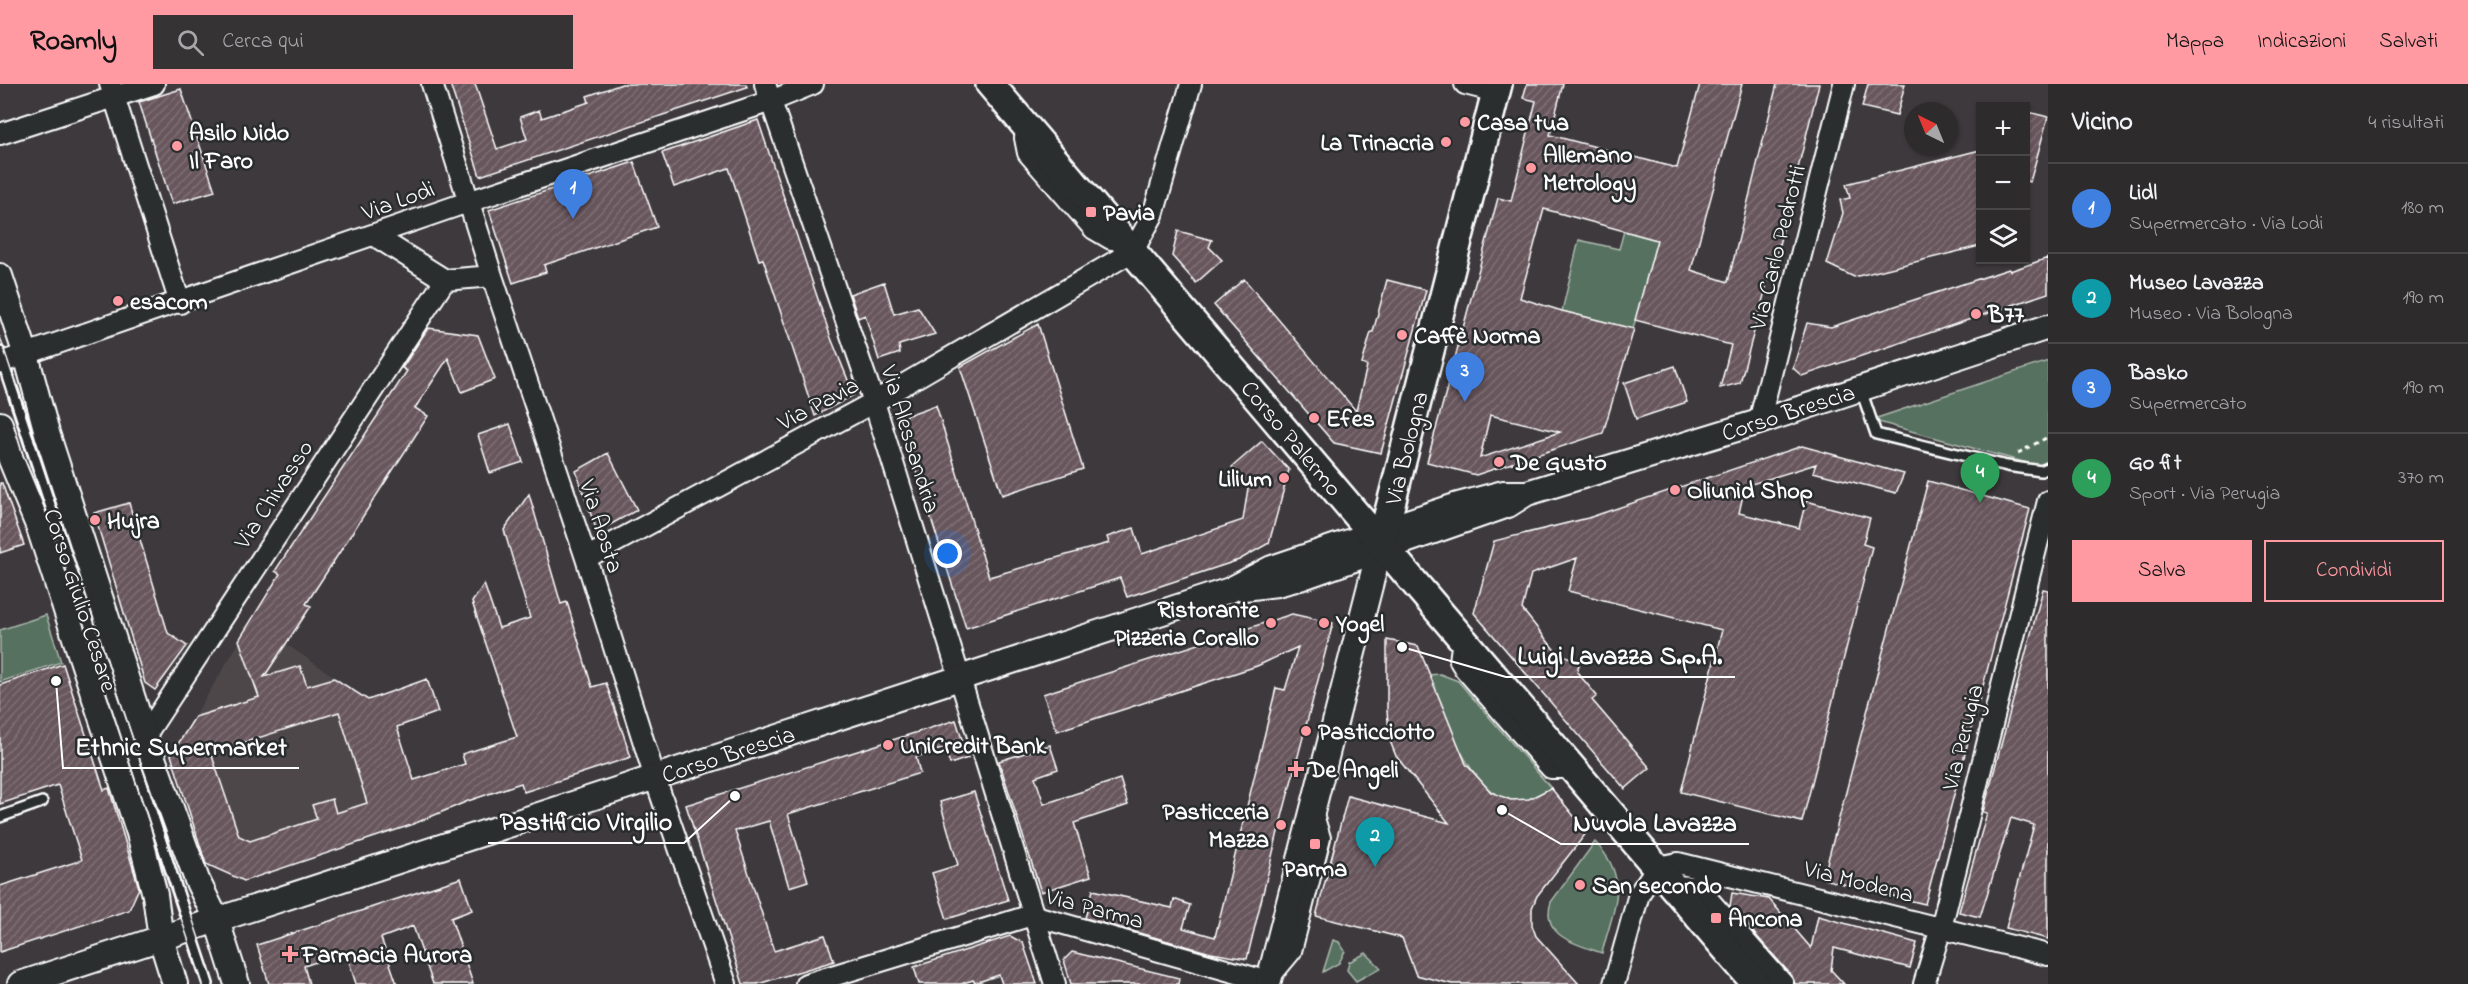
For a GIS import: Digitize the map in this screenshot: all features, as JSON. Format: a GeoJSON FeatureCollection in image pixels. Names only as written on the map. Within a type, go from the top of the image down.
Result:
{"type":"FeatureCollection","features":[{"type":"Feature","properties":{"kind":"main road","name":"Corso Palermo"},"geometry":{"type":"LineString","coordinates":[[990,84],[1756,984]]}},
{"type":"Feature","properties":{"kind":"main road","name":"Via Bologna"},"geometry":{"type":"LineString","coordinates":[[1380,541],[1497,88]]}},
{"type":"Feature","properties":{"kind":"street"},"geometry":{"type":"LineString","coordinates":[[0,134],[112,90],[154,84]]}},
{"type":"Feature","properties":{"kind":"street","name":"Via Aosta"},"geometry":{"type":"LineString","coordinates":[[432,84],[468,202],[586,558],[655,778],[726,984]]}},
{"type":"Feature","properties":{"kind":"street","name":"Via Lodi"},"geometry":{"type":"LineString","coordinates":[[1,359],[26,355],[375,236],[768,92],[813,84]]}},
{"type":"Feature","properties":{"kind":"street"},"geometry":{"type":"LineString","coordinates":[[1127,244],[1154,215],[1191,84]]}},
{"type":"Feature","properties":{"kind":"street"},"geometry":{"type":"LineString","coordinates":[[1465,84],[1497,88]]}},
{"type":"Feature","properties":{"kind":"street","name":"Via Carlo Pedrotti"},"geometry":{"type":"LineString","coordinates":[[1759,422],[1844,84]]}},
{"type":"Feature","properties":{"kind":"street"},"geometry":{"type":"LineString","coordinates":[[112,90],[180,303]]}},
{"type":"Feature","properties":{"kind":"street","name":"Via Alessandria"},"geometry":{"type":"LineString","coordinates":[[768,92],[874,402],[958,679],[1055,984]]}},
{"type":"Feature","properties":{"kind":"street"},"geometry":{"type":"LineString","coordinates":[[375,236],[445,280],[492,276]]}},
{"type":"Feature","properties":{"kind":"street","name":"Via Pavia"},"geometry":{"type":"LineString","coordinates":[[586,558],[874,402],[1127,244]]}},
{"type":"Feature","properties":{"kind":"street","name":"Corso Giulio Cesare"},"geometry":{"type":"LineString","coordinates":[[0,276],[26,355],[47,433],[145,736],[197,880],[217,921],[237,984]]}},
{"type":"Feature","properties":{"kind":"street","name":"Via Chivasso"},"geometry":{"type":"LineString","coordinates":[[145,736],[445,280]]}},
{"type":"Feature","properties":{"kind":"street","name":"Corso Brescia"},"geometry":{"type":"LineString","coordinates":[[20,984],[1230,590],[1272,568],[1380,541],[1468,502],[1503,493],[1527,493],[1759,422],[2048,327]]}},
{"type":"Feature","properties":{"kind":"street","name":"Corso Giulio Cesare"},"geometry":{"type":"LineString","coordinates":[[0,424],[11,460],[39,528],[139,833],[155,895],[161,939],[175,984]]}},
{"type":"Feature","properties":{"kind":"street","name":"Via Perugia"},"geometry":{"type":"LineString","coordinates":[[1924,984],[1941,928],[2048,501]]}},
{"type":"Feature","properties":{"kind":"street","name":"Via Bologna"},"geometry":{"type":"LineString","coordinates":[[1265,978],[1312,812],[1380,541]]}},
{"type":"Feature","properties":{"kind":"street","name":"Via Modena"},"geometry":{"type":"LineString","coordinates":[[1665,877],[1678,863],[2048,955]]}},
{"type":"Feature","properties":{"kind":"street"},"geometry":{"type":"LineString","coordinates":[[1614,984],[1639,894],[1665,877],[1693,887],[1707,898],[1783,984]]}},
{"type":"Feature","properties":{"kind":"street","name":"Via Parma"},"geometry":{"type":"LineString","coordinates":[[806,984],[1032,915],[1265,978]]}},
{"type":"Feature","properties":{"kind":"lane","name":"Corso Giulio Cesare"},"geometry":{"type":"LineString","coordinates":[[1,359],[208,984]]}},
{"type":"Feature","properties":{"kind":"lane"},"geometry":{"type":"LineString","coordinates":[[1860,388],[1876,434],[2007,466],[2041,471],[2048,468]]}},
{"type":"Feature","properties":{"kind":"lane"},"geometry":{"type":"LineString","coordinates":[[0,817],[42,802]]}},
{"type":"Feature","properties":{"kind":"shaded area"},"geometry":{"type":"Polygon","coordinates":[[[252,621],[370,701],[411,825],[244,881],[206,864],[171,755],[252,621]]]}},
{"type":"Feature","properties":{"kind":"green space"},"geometry":{"type":"Polygon","coordinates":[[[1624,231],[1657,240],[1633,329],[1562,311],[1579,240],[1619,249],[1624,231]]]}},
{"type":"Feature","properties":{"kind":"green space"},"geometry":{"type":"Polygon","coordinates":[[[2048,361],[2048,458],[2045,468],[1871,420],[2048,361]]]}},
{"type":"Feature","properties":{"kind":"green space"},"geometry":{"type":"Polygon","coordinates":[[[46,615],[61,662],[0,682],[0,630],[46,615]]]}},
{"type":"Feature","properties":{"kind":"green space"},"geometry":{"type":"Polygon","coordinates":[[[1440,674],[1458,681],[1551,788],[1530,799],[1510,801],[1493,793],[1478,778],[1464,758],[1428,675],[1440,674]]]}},
{"type":"Feature","properties":{"kind":"green space"},"geometry":{"type":"Polygon","coordinates":[[[1595,842],[1613,869],[1616,882],[1614,908],[1602,953],[1563,937],[1555,931],[1549,914],[1551,902],[1595,842]]]}},
{"type":"Feature","properties":{"kind":"green space"},"geometry":{"type":"Polygon","coordinates":[[[1333,940],[1339,942],[1345,951],[1339,963],[1323,972],[1333,940]]]}},
{"type":"Feature","properties":{"kind":"green space"},"geometry":{"type":"Polygon","coordinates":[[[1366,953],[1381,968],[1356,981],[1347,970],[1349,962],[1366,953]]]}},
{"type":"Feature","properties":{"kind":"building"},"geometry":{"type":"Polygon","coordinates":[[[450,84],[475,84],[497,149],[527,139],[520,117],[539,110],[542,118],[589,102],[587,96],[622,84],[746,84],[747,87],[480,176],[450,84]]]}},
{"type":"Feature","properties":{"kind":"building"},"geometry":{"type":"Polygon","coordinates":[[[1527,84],[1563,84],[1550,135],[1677,168],[1700,84],[1742,84],[1691,270],[1728,282],[1777,84],[1819,84],[1772,273],[1770,273],[1740,383],[1720,388],[1731,345],[1635,320],[1657,240],[1544,209],[1520,298],[1634,329],[1603,433],[1476,475],[1427,462],[1498,198],[1511,201],[1536,101],[1523,98],[1527,84]],[[1490,415],[1480,458],[1560,432],[1490,415]]]}},
{"type":"Feature","properties":{"kind":"building"},"geometry":{"type":"Polygon","coordinates":[[[1868,84],[1905,84],[1897,115],[1862,107],[1868,84]]]}},
{"type":"Feature","properties":{"kind":"building","name":"Asilo Nido Il Faro"},"geometry":{"type":"Polygon","coordinates":[[[181,89],[215,191],[172,204],[139,102],[181,89]]]}},
{"type":"Feature","properties":{"kind":"building"},"geometry":{"type":"Polygon","coordinates":[[[2030,112],[2048,117],[2030,182],[2030,112]]]}},
{"type":"Feature","properties":{"kind":"building"},"geometry":{"type":"Polygon","coordinates":[[[758,120],[831,338],[854,395],[815,416],[763,259],[759,260],[729,168],[674,187],[662,153],[758,120]]]}},
{"type":"Feature","properties":{"kind":"building"},"geometry":{"type":"Polygon","coordinates":[[[1976,151],[1976,247],[1854,277],[1827,264],[1843,213],[1840,200],[1850,198],[1846,184],[1976,151]]]}},
{"type":"Feature","properties":{"kind":"building"},"geometry":{"type":"Polygon","coordinates":[[[634,162],[657,227],[544,265],[546,272],[513,283],[489,210],[634,162]]]}},
{"type":"Feature","properties":{"kind":"building"},"geometry":{"type":"Polygon","coordinates":[[[1178,231],[1212,240],[1209,247],[1222,260],[1196,283],[1172,256],[1178,231]]]}},
{"type":"Feature","properties":{"kind":"building"},"geometry":{"type":"Polygon","coordinates":[[[2048,258],[2048,293],[1802,376],[1793,368],[1807,323],[1831,327],[2048,258]]]}},
{"type":"Feature","properties":{"kind":"building"},"geometry":{"type":"Polygon","coordinates":[[[1244,279],[1356,411],[1367,366],[1362,364],[1387,280],[1426,290],[1381,453],[1334,443],[1214,305],[1244,279]]]}},
{"type":"Feature","properties":{"kind":"building"},"geometry":{"type":"Polygon","coordinates":[[[884,282],[894,314],[918,307],[935,334],[899,345],[900,353],[879,360],[865,315],[858,318],[850,294],[884,282]]]}},
{"type":"Feature","properties":{"kind":"building"},"geometry":{"type":"Polygon","coordinates":[[[1038,324],[1083,469],[1002,495],[960,367],[1038,324]]]}},
{"type":"Feature","properties":{"kind":"building"},"geometry":{"type":"Polygon","coordinates":[[[428,328],[478,335],[495,379],[462,392],[448,358],[415,408],[428,416],[306,604],[311,606],[264,677],[300,666],[307,686],[334,678],[368,700],[427,679],[438,712],[397,727],[414,780],[465,764],[462,754],[517,737],[472,602],[484,584],[499,628],[530,618],[504,530],[529,494],[561,604],[567,602],[592,687],[606,683],[631,757],[524,792],[521,783],[468,801],[411,825],[244,881],[206,864],[171,755],[195,717],[259,697],[239,640],[280,574],[275,571],[407,371],[402,368],[428,328]],[[339,712],[211,753],[239,836],[250,841],[317,819],[312,805],[332,799],[336,813],[367,803],[339,712]]]}},
{"type":"Feature","properties":{"kind":"building"},"geometry":{"type":"Polygon","coordinates":[[[1675,366],[1687,402],[1636,419],[1624,383],[1675,366]]]}},
{"type":"Feature","properties":{"kind":"building"},"geometry":{"type":"Polygon","coordinates":[[[936,405],[989,577],[1109,543],[1107,537],[1134,528],[1142,554],[1243,520],[1248,488],[1232,467],[1262,441],[1289,470],[1269,543],[1239,560],[1127,597],[1120,578],[966,628],[899,418],[936,405]]]}},
{"type":"Feature","properties":{"kind":"building"},"geometry":{"type":"Polygon","coordinates":[[[510,424],[523,462],[490,473],[478,435],[510,424]]]}},
{"type":"Feature","properties":{"kind":"building"},"geometry":{"type":"Polygon","coordinates":[[[1802,446],[1904,474],[1896,493],[1813,472],[1816,464],[1745,486],[1739,513],[1799,528],[1806,501],[1870,518],[1863,544],[1872,547],[1802,822],[1681,792],[1722,630],[1568,591],[1577,558],[1531,574],[1522,609],[1557,653],[1580,661],[1577,672],[1597,696],[1592,700],[1650,768],[1625,789],[1474,613],[1494,541],[1588,518],[1802,446]]]}},
{"type":"Feature","properties":{"kind":"building"},"geometry":{"type":"Polygon","coordinates":[[[608,453],[637,510],[597,532],[576,471],[608,453]]]}},
{"type":"Feature","properties":{"kind":"building"},"geometry":{"type":"Polygon","coordinates":[[[1928,481],[2030,509],[1925,904],[1823,879],[1928,481]]]}},
{"type":"Feature","properties":{"kind":"building"},"geometry":{"type":"Polygon","coordinates":[[[0,483],[2,483],[24,545],[0,553],[0,483]]]}},
{"type":"Feature","properties":{"kind":"building"},"geometry":{"type":"Polygon","coordinates":[[[129,503],[168,633],[187,646],[155,690],[145,683],[94,513],[129,503]]]}},
{"type":"Feature","properties":{"kind":"building"},"geometry":{"type":"Polygon","coordinates":[[[2043,589],[2048,590],[2048,939],[2006,928],[2034,825],[2011,818],[1980,917],[1959,912],[1987,813],[1983,812],[2043,589]]]}},
{"type":"Feature","properties":{"kind":"building"},"geometry":{"type":"Polygon","coordinates":[[[1292,614],[1333,623],[1247,959],[1211,953],[1085,918],[1093,890],[1172,908],[1174,899],[1190,905],[1183,928],[1215,937],[1276,688],[1285,690],[1298,647],[1257,666],[1057,731],[1043,694],[1292,614]]]}},
{"type":"Feature","properties":{"kind":"building"},"geometry":{"type":"Polygon","coordinates":[[[1387,640],[1418,646],[1466,764],[1491,792],[1511,800],[1529,799],[1551,788],[1587,832],[1537,896],[1532,908],[1532,925],[1536,936],[1579,984],[1452,984],[1416,975],[1402,938],[1316,916],[1348,796],[1449,823],[1396,756],[1390,741],[1387,711],[1387,640]]]}},
{"type":"Feature","properties":{"kind":"building"},"geometry":{"type":"Polygon","coordinates":[[[63,664],[104,790],[109,788],[139,888],[129,910],[0,952],[0,886],[82,860],[58,785],[0,804],[0,685],[63,664]]]}},
{"type":"Feature","properties":{"kind":"building"},"geometry":{"type":"Polygon","coordinates":[[[956,720],[968,758],[950,764],[945,748],[916,757],[920,773],[788,814],[808,881],[789,887],[769,821],[735,831],[774,951],[825,935],[834,961],[758,984],[743,984],[686,805],[956,720]]]}},
{"type":"Feature","properties":{"kind":"building"},"geometry":{"type":"Polygon","coordinates":[[[1050,745],[1058,769],[1035,777],[1044,804],[1120,779],[1128,805],[1074,823],[1091,876],[1041,892],[999,761],[1050,745]]]}},
{"type":"Feature","properties":{"kind":"building"},"geometry":{"type":"Polygon","coordinates":[[[974,792],[1008,900],[947,919],[932,873],[958,865],[940,802],[974,792]]]}},
{"type":"Feature","properties":{"kind":"building"},"geometry":{"type":"Polygon","coordinates":[[[461,878],[472,910],[451,918],[473,984],[433,984],[413,926],[381,938],[397,984],[356,984],[346,952],[304,966],[309,984],[269,984],[257,945],[461,878]]]}},
{"type":"Feature","properties":{"kind":"building"},"geometry":{"type":"Polygon","coordinates":[[[1732,893],[1769,899],[1811,948],[1818,916],[1917,943],[1910,968],[1834,948],[1831,970],[1844,984],[1795,984],[1792,976],[1730,906],[1732,893]]]}},
{"type":"Feature","properties":{"kind":"building"},"geometry":{"type":"Polygon","coordinates":[[[1010,936],[1023,943],[1037,984],[1002,984],[999,975],[975,983],[973,980],[961,984],[919,984],[914,967],[1010,936]]]}},
{"type":"Feature","properties":{"kind":"building"},"geometry":{"type":"Polygon","coordinates":[[[1072,952],[1179,978],[1178,984],[1071,984],[1064,960],[1072,952]]]}},
{"type":"Feature","properties":{"kind":"tram line"},"geometry":{"type":"LineString","coordinates":[[0,337],[214,984]]}},
{"type":"Feature","properties":{"kind":"tram line"},"geometry":{"type":"LineString","coordinates":[[0,374],[203,984]]}},
{"type":"Feature","properties":{"kind":"place","name":"Casa tua"},"geometry":{"type":"Point","coordinates":[1465,122]}},
{"type":"Feature","properties":{"kind":"place","name":"La Trinacria"},"geometry":{"type":"Point","coordinates":[1446,142]}},
{"type":"Feature","properties":{"kind":"place","name":"Asilo Nido Il Faro"},"geometry":{"type":"Point","coordinates":[177,146]}},
{"type":"Feature","properties":{"kind":"place","name":"Allemano Metrology"},"geometry":{"type":"Point","coordinates":[1531,168]}},
{"type":"Feature","properties":{"kind":"place","name":"Pavia"},"geometry":{"type":"Point","coordinates":[1091,212]}},
{"type":"Feature","properties":{"kind":"place","name":"Lidl"},"geometry":{"type":"Point","coordinates":[573,219]}},
{"type":"Feature","properties":{"kind":"place","name":"esacom"},"geometry":{"type":"Point","coordinates":[118,301]}},
{"type":"Feature","properties":{"kind":"place","name":"B77"},"geometry":{"type":"Point","coordinates":[1976,314]}},
{"type":"Feature","properties":{"kind":"place","name":"Caffè Norma"},"geometry":{"type":"Point","coordinates":[1402,335]}},
{"type":"Feature","properties":{"kind":"place","name":"Basko"},"geometry":{"type":"Point","coordinates":[1465,402]}},
{"type":"Feature","properties":{"kind":"place","name":"Efes"},"geometry":{"type":"Point","coordinates":[1314,418]}},
{"type":"Feature","properties":{"kind":"place","name":"De Gusto"},"geometry":{"type":"Point","coordinates":[1499,462]}},
{"type":"Feature","properties":{"kind":"place","name":"Lilium"},"geometry":{"type":"Point","coordinates":[1284,478]}},
{"type":"Feature","properties":{"kind":"place","name":"Oliunìd Shop"},"geometry":{"type":"Point","coordinates":[1675,490]}},
{"type":"Feature","properties":{"kind":"place","name":"Go fit"},"geometry":{"type":"Point","coordinates":[1980,503]}},
{"type":"Feature","properties":{"kind":"place","name":"Hujra"},"geometry":{"type":"Point","coordinates":[95,520]}},
{"type":"Feature","properties":{"kind":"place","name":"Ristorante Pizzeria Corallo"},"geometry":{"type":"Point","coordinates":[1271,623]}},
{"type":"Feature","properties":{"kind":"place","name":"Yogel"},"geometry":{"type":"Point","coordinates":[1324,623]}},
{"type":"Feature","properties":{"kind":"place","name":"Luigi Lavazza S.p.A."},"geometry":{"type":"Point","coordinates":[1402,647]}},
{"type":"Feature","properties":{"kind":"place","name":"Ethnic Supermarket"},"geometry":{"type":"Point","coordinates":[56,681]}},
{"type":"Feature","properties":{"kind":"place","name":"Pasticciotto"},"geometry":{"type":"Point","coordinates":[1306,731]}},
{"type":"Feature","properties":{"kind":"place","name":"UniCredit Bank"},"geometry":{"type":"Point","coordinates":[888,745]}},
{"type":"Feature","properties":{"kind":"place","name":"De Angeli"},"geometry":{"type":"Point","coordinates":[1296,769]}},
{"type":"Feature","properties":{"kind":"place","name":"Pastificio Virgilio"},"geometry":{"type":"Point","coordinates":[735,796]}},
{"type":"Feature","properties":{"kind":"place","name":"Nuvola Lavazza"},"geometry":{"type":"Point","coordinates":[1502,810]}},
{"type":"Feature","properties":{"kind":"place","name":"Pasticceria Mazza"},"geometry":{"type":"Point","coordinates":[1281,825]}},
{"type":"Feature","properties":{"kind":"place","name":"Parma"},"geometry":{"type":"Point","coordinates":[1315,844]}},
{"type":"Feature","properties":{"kind":"place","name":"Museo Lavazza"},"geometry":{"type":"Point","coordinates":[1375,867]}},
{"type":"Feature","properties":{"kind":"place","name":"San secondo"},"geometry":{"type":"Point","coordinates":[1580,885]}},
{"type":"Feature","properties":{"kind":"place","name":"Ancona"},"geometry":{"type":"Point","coordinates":[1716,918]}},
{"type":"Feature","properties":{"kind":"place","name":"Farmacia Aurora"},"geometry":{"type":"Point","coordinates":[290,954]}}]}
